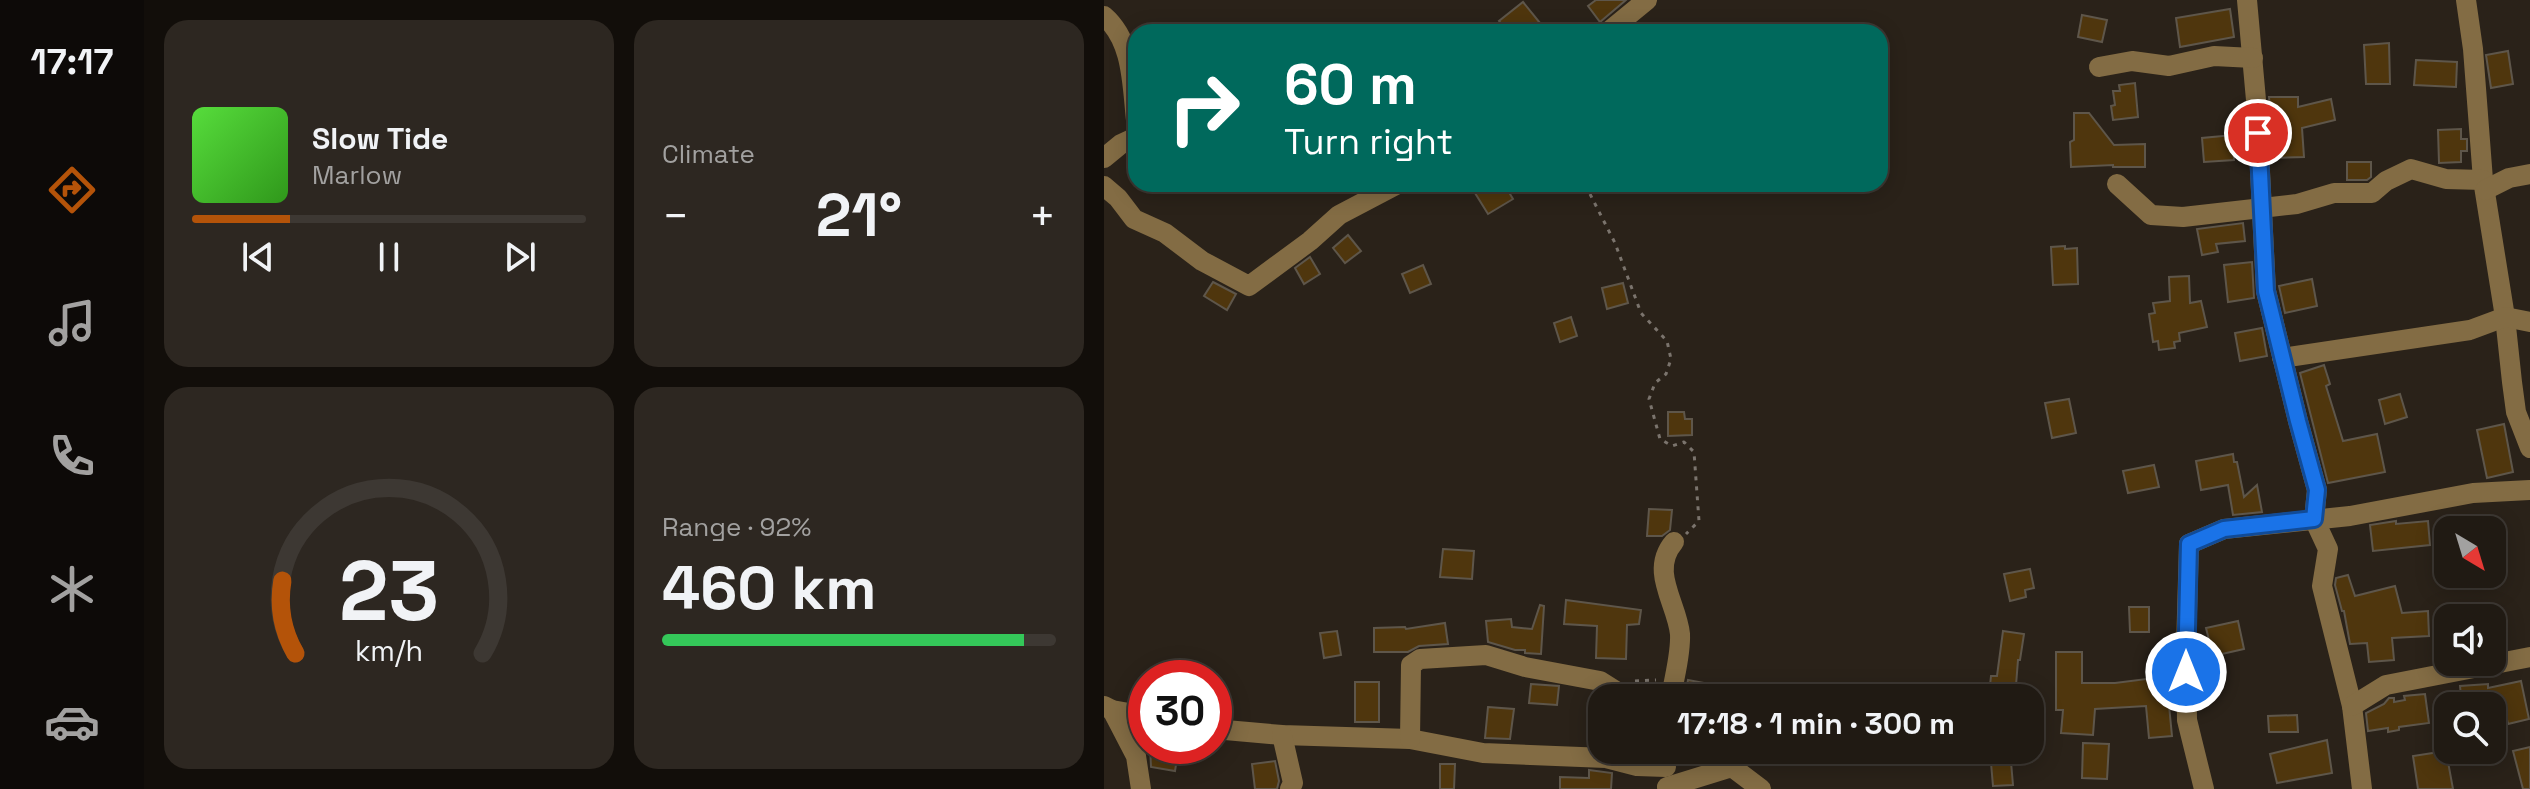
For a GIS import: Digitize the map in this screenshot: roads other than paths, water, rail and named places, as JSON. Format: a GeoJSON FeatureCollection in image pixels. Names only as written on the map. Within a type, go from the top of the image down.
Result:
{"type":"FeatureCollection","features":[{"type":"Feature","properties":{"kind":"street"},"geometry":{"type":"LineString","coordinates":[[1618,24],[1647,0]]}},
{"type":"Feature","properties":{"kind":"street"},"geometry":{"type":"LineString","coordinates":[[2247,0],[2266,291],[2317,490],[2314,519],[2328,549],[2322,586],[2352,706],[2362,789]]}},
{"type":"Feature","properties":{"kind":"street"},"geometry":{"type":"LineString","coordinates":[[2466,0],[2484,185],[2516,412],[2530,448]]}},
{"type":"Feature","properties":{"kind":"street"},"geometry":{"type":"LineString","coordinates":[[1104,16],[1122,37],[1128,56]]}},
{"type":"Feature","properties":{"kind":"street"},"geometry":{"type":"LineString","coordinates":[[2099,67],[2132,61],[2169,66],[2214,56],[2253,58]]}},
{"type":"Feature","properties":{"kind":"street"},"geometry":{"type":"LineString","coordinates":[[1104,158],[1128,141]]}},
{"type":"Feature","properties":{"kind":"street"},"geometry":{"type":"LineString","coordinates":[[2117,184],[2151,215],[2183,217],[2297,204],[2334,193],[2372,193],[2386,181],[2411,169],[2484,185],[2530,174]]}},
{"type":"Feature","properties":{"kind":"street"},"geometry":{"type":"LineString","coordinates":[[1104,186],[1134,219],[1165,233],[1202,261],[1249,286],[1310,241],[1339,215],[1383,192]]}},
{"type":"Feature","properties":{"kind":"street"},"geometry":{"type":"LineString","coordinates":[[2282,358],[2470,330],[2505,317],[2530,322]]}},
{"type":"Feature","properties":{"kind":"street"},"geometry":{"type":"LineString","coordinates":[[2204,789],[2187,720],[2189,544],[2224,529],[2350,516],[2473,493],[2530,488]]}},
{"type":"Feature","properties":{"kind":"street"},"geometry":{"type":"LineString","coordinates":[[2317,490],[2350,516]]}},
{"type":"Feature","properties":{"kind":"street"},"geometry":{"type":"LineString","coordinates":[[1673,684],[1680,634],[1662,571],[1664,559],[1674,542]]}},
{"type":"Feature","properties":{"kind":"street"},"geometry":{"type":"LineString","coordinates":[[1410,739],[1411,665],[1420,659],[1486,655],[1605,684]]}},
{"type":"Feature","properties":{"kind":"street"},"geometry":{"type":"LineString","coordinates":[[2352,706],[2386,685],[2530,657]]}},
{"type":"Feature","properties":{"kind":"street"},"geometry":{"type":"LineString","coordinates":[[1108,708],[1128,712]]}},
{"type":"Feature","properties":{"kind":"street"},"geometry":{"type":"LineString","coordinates":[[1108,708],[1136,756],[1141,789]]}},
{"type":"Feature","properties":{"kind":"street"},"geometry":{"type":"LineString","coordinates":[[1232,731],[1410,739],[1483,753],[1606,758],[1667,773],[1732,767],[1761,789]]}},
{"type":"Feature","properties":{"kind":"street"},"geometry":{"type":"LineString","coordinates":[[1282,735],[1293,783],[1290,789]]}}]}
